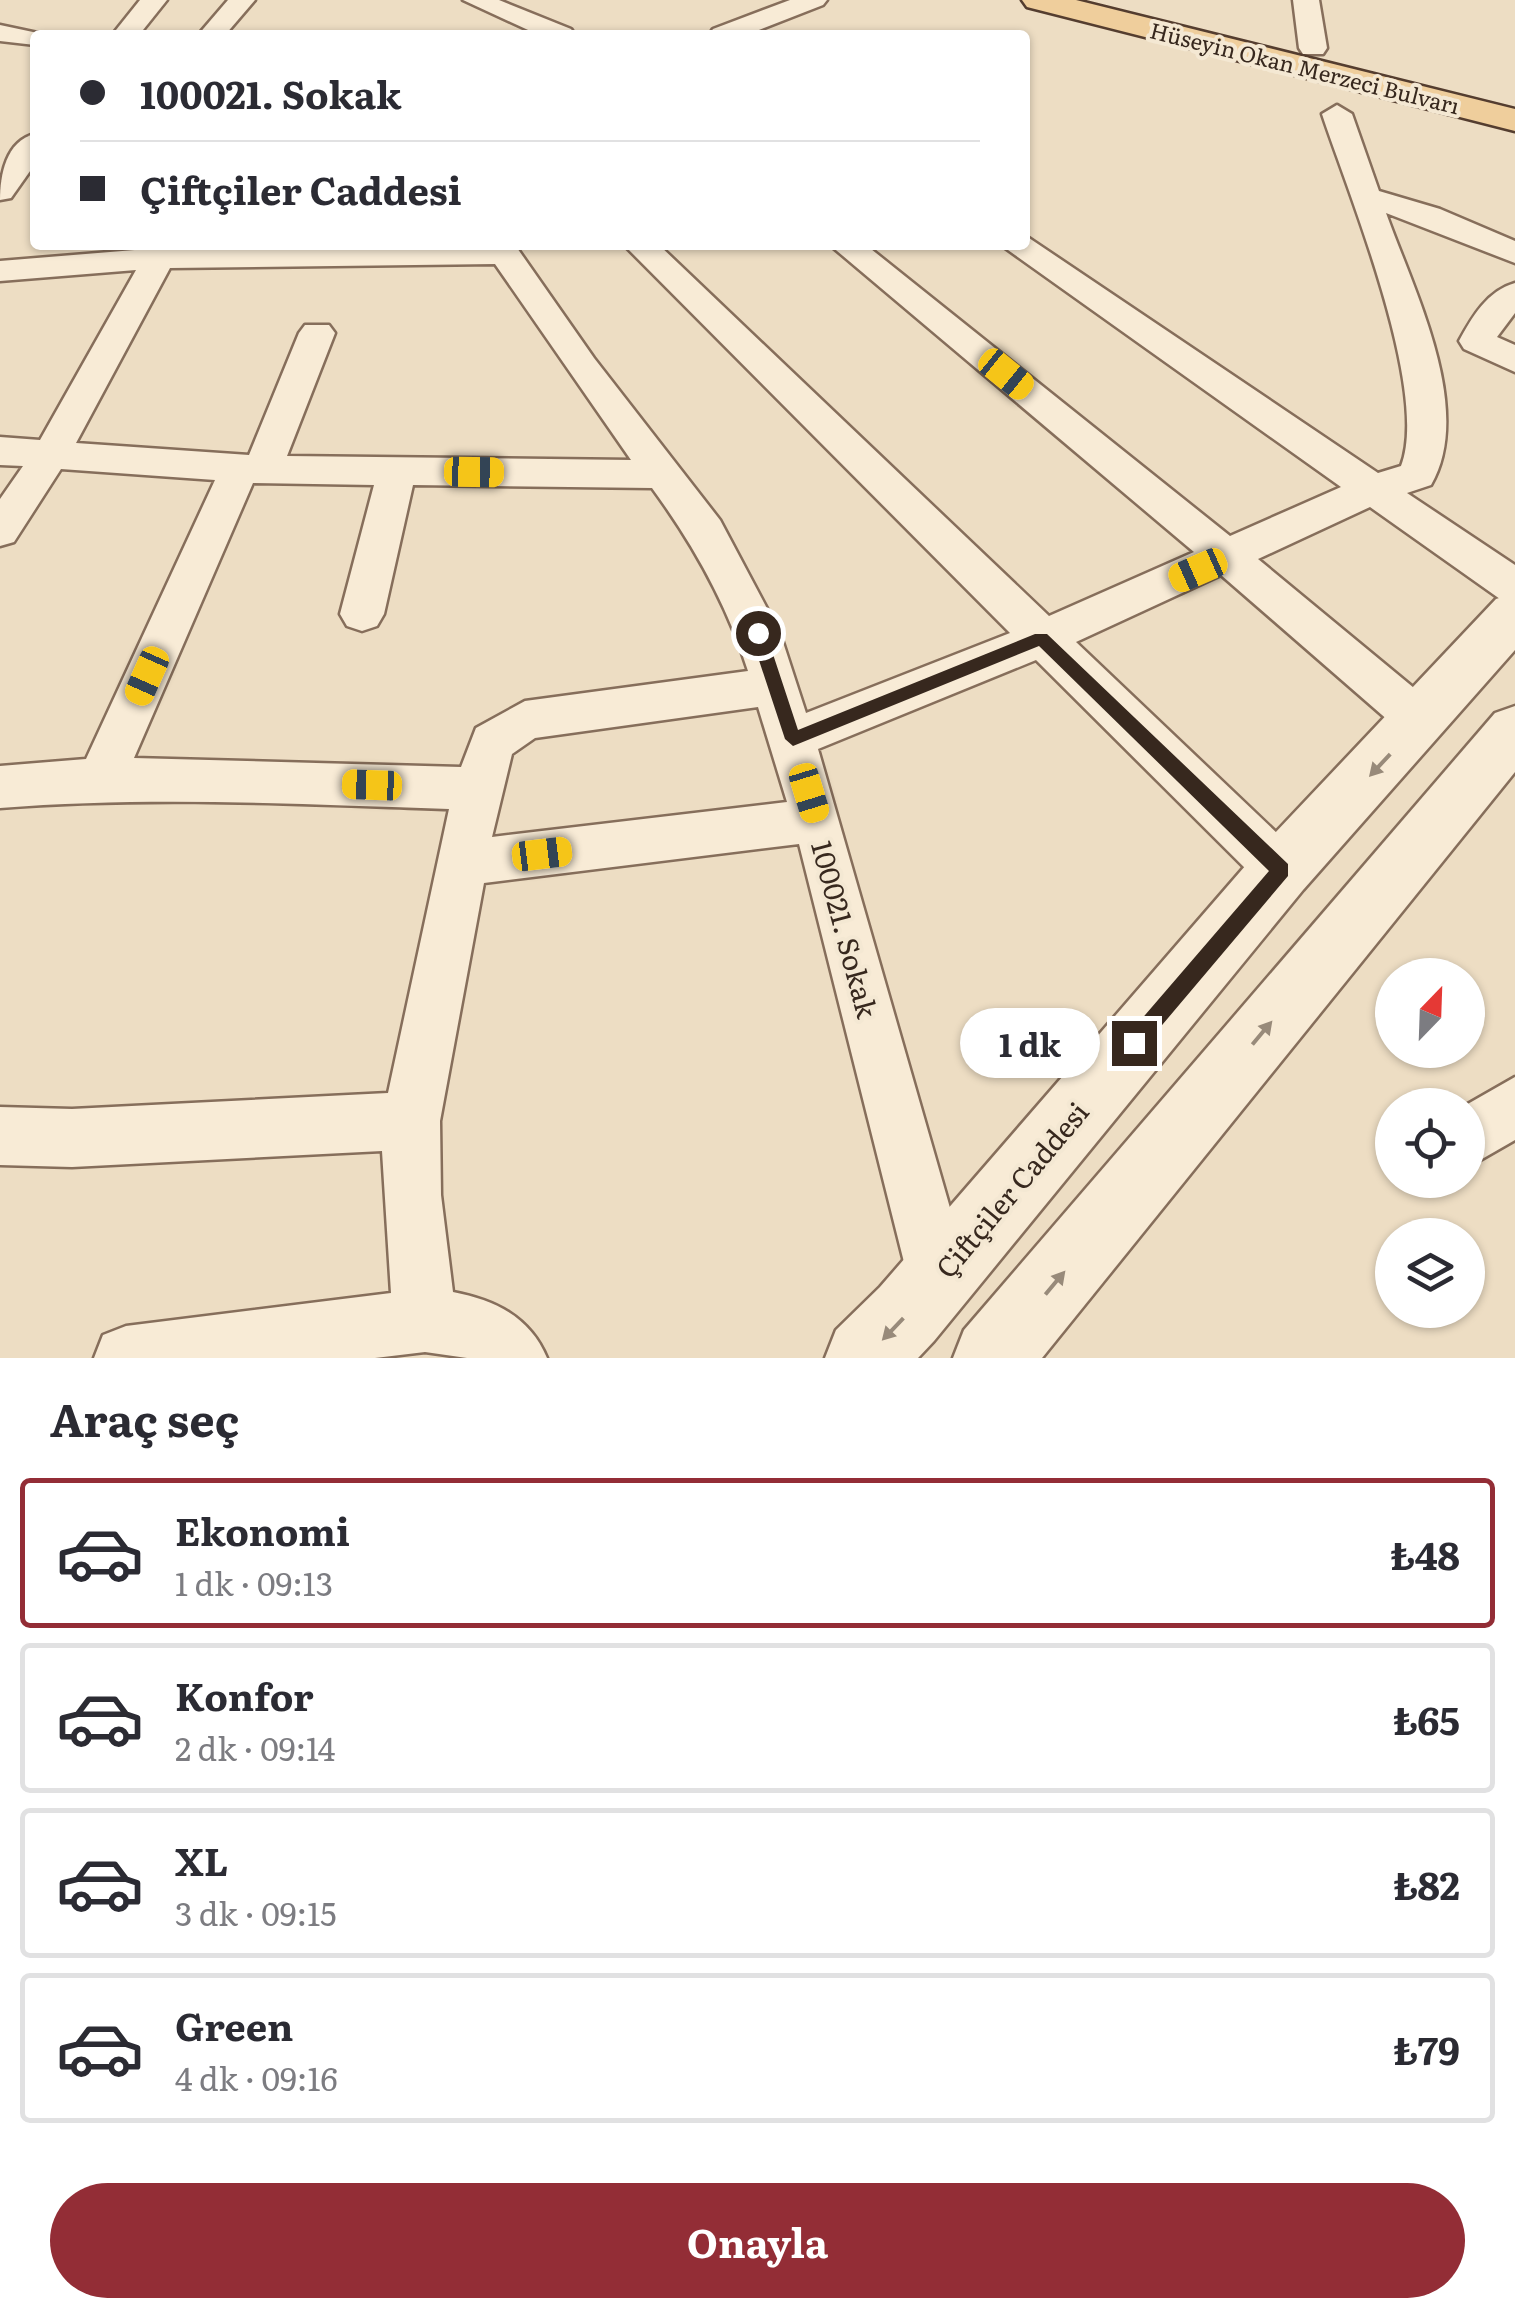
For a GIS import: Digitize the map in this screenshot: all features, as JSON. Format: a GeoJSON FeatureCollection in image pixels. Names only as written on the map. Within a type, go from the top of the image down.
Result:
{"type":"FeatureCollection","features":[{"type":"Feature","properties":{"kind":"main road","name":"Hüseyin Okan Merzeci Bulvarı"},"geometry":{"type":"LineString","coordinates":[[1038,0],[1515,120]]}},
{"type":"Feature","properties":{"kind":"main road","name":"Hüseyin Okan Merzeci Bulvarı"},"geometry":{"type":"LineString","coordinates":[[1127,0],[1515,97]]}},
{"type":"Feature","properties":{"kind":"street"},"geometry":{"type":"LineString","coordinates":[[129,30],[154,0]]}},
{"type":"Feature","properties":{"kind":"street"},"geometry":{"type":"LineString","coordinates":[[215,30],[242,0]]}},
{"type":"Feature","properties":{"kind":"street"},"geometry":{"type":"LineString","coordinates":[[476,0],[550,30]]}},
{"type":"Feature","properties":{"kind":"street"},"geometry":{"type":"LineString","coordinates":[[740,30],[814,0]]}},
{"type":"Feature","properties":{"kind":"street"},"geometry":{"type":"LineString","coordinates":[[1306,0],[1313,48]]}},
{"type":"Feature","properties":{"kind":"street"},"geometry":{"type":"LineString","coordinates":[[0,33],[30,36]]}},
{"type":"Feature","properties":{"kind":"street"},"geometry":{"type":"LineString","coordinates":[[793,739],[1041,639],[1373,489],[1416,475],[1428,446],[1423,370],[1337,114]]}},
{"type":"Feature","properties":{"kind":"street"},"geometry":{"type":"LineString","coordinates":[[0,190],[24,150]]}},
{"type":"Feature","properties":{"kind":"street"},"geometry":{"type":"LineString","coordinates":[[1365,196],[1429,216],[1515,253]]}},
{"type":"Feature","properties":{"kind":"street"},"geometry":{"type":"LineString","coordinates":[[0,270],[159,258],[464,250]]}},
{"type":"Feature","properties":{"kind":"street","name":"100021. Sokak"},"geometry":{"type":"LineString","coordinates":[[503,250],[582,366],[706,531],[758,633],[817,820],[938,1274]]}},
{"type":"Feature","properties":{"kind":"street"},"geometry":{"type":"LineString","coordinates":[[645,250],[767,364],[1041,639],[1281,870]]}},
{"type":"Feature","properties":{"kind":"street"},"geometry":{"type":"LineString","coordinates":[[852,250],[1229,556],[1420,722]]}},
{"type":"Feature","properties":{"kind":"street"},"geometry":{"type":"LineString","coordinates":[[1025,250],[1515,587]]}},
{"type":"Feature","properties":{"kind":"street"},"geometry":{"type":"LineString","coordinates":[[0,530],[50,456],[159,258]]}},
{"type":"Feature","properties":{"kind":"street"},"geometry":{"type":"LineString","coordinates":[[1515,294],[1489,318],[1477,341],[1515,360]]}},
{"type":"Feature","properties":{"kind":"street"},"geometry":{"type":"LineString","coordinates":[[101,779],[317,333]]}},
{"type":"Feature","properties":{"kind":"street"},"geometry":{"type":"LineString","coordinates":[[0,451],[250,470],[665,474]]}},
{"type":"Feature","properties":{"kind":"street"},"geometry":{"type":"LineString","coordinates":[[362,614],[397,472]]}},
{"type":"Feature","properties":{"kind":"street","name":"Çiftçiler Caddesi"},"geometry":{"type":"LineString","coordinates":[[864,1358],[1281,870],[1515,614]]}},
{"type":"Feature","properties":{"kind":"street"},"geometry":{"type":"LineString","coordinates":[[425,1320],[411,1195],[411,1121],[478,789],[493,742],[525,720],[776,686]]}},
{"type":"Feature","properties":{"kind":"street"},"geometry":{"type":"LineString","coordinates":[[992,1358],[1515,730]]}},
{"type":"Feature","properties":{"kind":"street"},"geometry":{"type":"LineString","coordinates":[[1,791],[101,779],[478,789]]}},
{"type":"Feature","properties":{"kind":"street"},"geometry":{"type":"LineString","coordinates":[[463,864],[817,820]]}},
{"type":"Feature","properties":{"kind":"street"},"geometry":{"type":"LineString","coordinates":[[1485,1126],[1515,1105]]}},
{"type":"Feature","properties":{"kind":"street"},"geometry":{"type":"LineString","coordinates":[[0,1136],[72,1138],[411,1121]]}},
{"type":"Feature","properties":{"kind":"street"},"geometry":{"type":"LineString","coordinates":[[126,1358],[425,1320],[468,1324],[500,1339],[515,1358]]}},
{"type":"Feature","properties":{"kind":"route"},"geometry":{"type":"LineString","coordinates":[[758,633],[793,739],[1041,639],[1281,870],[1134,1043]]}}]}
